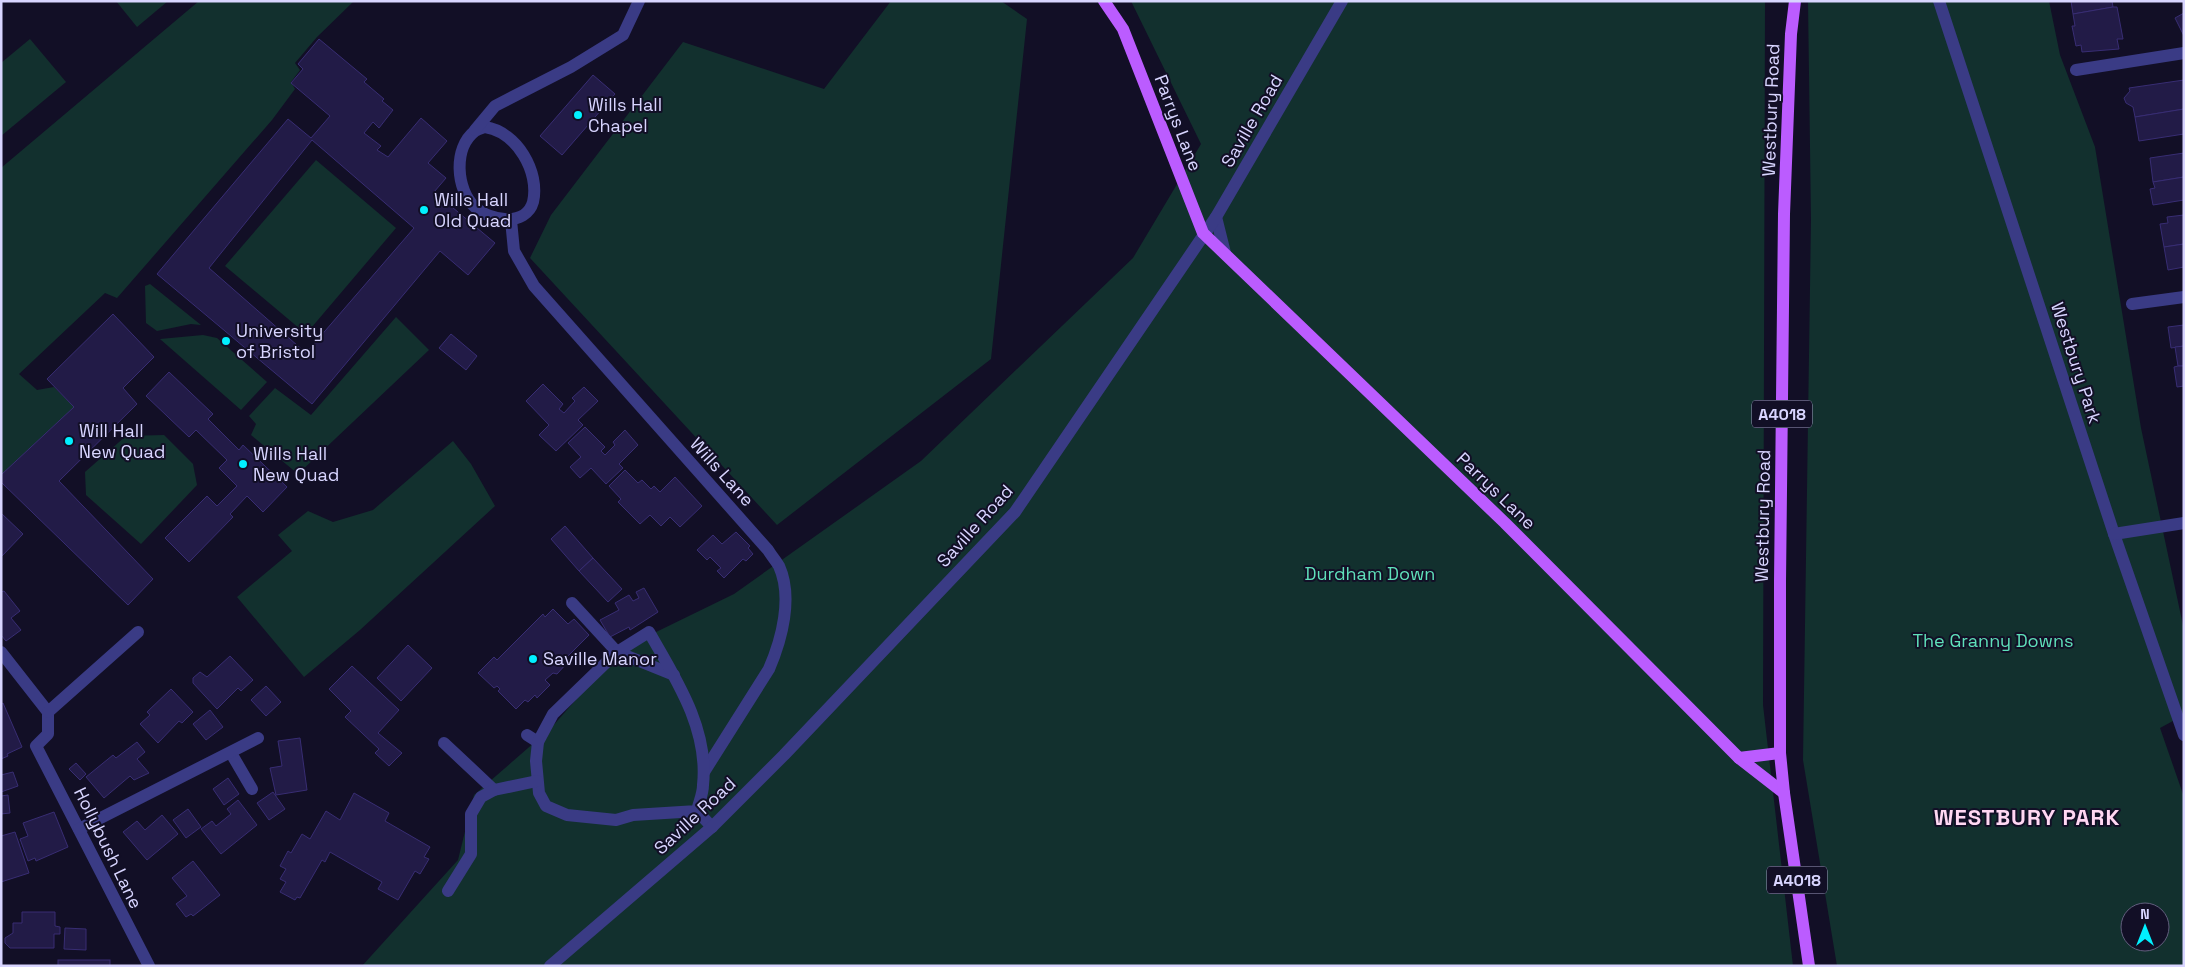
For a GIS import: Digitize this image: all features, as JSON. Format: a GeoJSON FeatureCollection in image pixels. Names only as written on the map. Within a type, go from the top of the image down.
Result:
{"type":"FeatureCollection","features":[{"type":"Feature","properties":{"kind":"main road","name":"Parrys Lane"},"geometry":{"type":"LineString","coordinates":[[1104,1],[1123,29],[1203,233],[1505,523],[1739,758],[1784,794]]}},
{"type":"Feature","properties":{"kind":"main road","name":"Westbury Road"},"geometry":{"type":"LineString","coordinates":[[1788,1],[1791,34]]}},
{"type":"Feature","properties":{"kind":"main road","name":"Westbury Road"},"geometry":{"type":"LineString","coordinates":[[1795,1],[1791,34],[1784,214],[1780,753],[1784,794],[1809,966]]}},
{"type":"Feature","properties":{"kind":"main road"},"geometry":{"type":"LineString","coordinates":[[1739,758],[1780,753]]}},
{"type":"Feature","properties":{"kind":"street"},"geometry":{"type":"LineString","coordinates":[[474,132],[485,127],[495,128],[506,135],[523,154],[533,173],[535,193],[532,207],[522,216],[511,220],[490,217],[474,207],[463,188],[459,162],[462,152],[474,132],[495,106],[571,67],[622,35],[639,1]]}},
{"type":"Feature","properties":{"kind":"street","name":"Saville Road"},"geometry":{"type":"LineString","coordinates":[[550,966],[712,827],[784,755],[1014,512],[1216,216],[1342,1]]}},
{"type":"Feature","properties":{"kind":"street","name":"Westbury Park"},"geometry":{"type":"LineString","coordinates":[[1939,1],[2114,534],[2181,721],[2184,735]]}},
{"type":"Feature","properties":{"kind":"street"},"geometry":{"type":"LineString","coordinates":[[2076,70],[2184,53]]}},
{"type":"Feature","properties":{"kind":"street"},"geometry":{"type":"LineString","coordinates":[[1216,216],[1225,253]]}},
{"type":"Feature","properties":{"kind":"street","name":"Wills Lane"},"geometry":{"type":"LineString","coordinates":[[511,220],[514,251],[534,286],[755,536],[779,566],[783,580],[785,614],[777,651],[769,669],[704,772]]}},
{"type":"Feature","properties":{"kind":"street"},"geometry":{"type":"LineString","coordinates":[[2132,304],[2184,297]]}},
{"type":"Feature","properties":{"kind":"street"},"geometry":{"type":"LineString","coordinates":[[2114,534],[2184,524]]}},
{"type":"Feature","properties":{"kind":"street"},"geometry":{"type":"LineString","coordinates":[[572,603],[617,652],[674,675]]}},
{"type":"Feature","properties":{"kind":"street"},"geometry":{"type":"LineString","coordinates":[[1,652],[48,712],[138,632]]}},
{"type":"Feature","properties":{"kind":"street"},"geometry":{"type":"LineString","coordinates":[[649,632],[674,675],[694,718],[702,747],[703,787],[697,811],[633,815],[616,820],[567,816],[546,806],[540,793],[536,761],[538,742],[553,714],[617,652],[649,632]]}},
{"type":"Feature","properties":{"kind":"street","name":"Hollybush Lane"},"geometry":{"type":"LineString","coordinates":[[48,712],[48,734],[36,746],[136,944],[149,966]]}},
{"type":"Feature","properties":{"kind":"street"},"geometry":{"type":"LineString","coordinates":[[527,735],[538,742]]}},
{"type":"Feature","properties":{"kind":"street"},"geometry":{"type":"LineString","coordinates":[[79,829],[231,754],[258,738]]}},
{"type":"Feature","properties":{"kind":"street"},"geometry":{"type":"LineString","coordinates":[[444,743],[494,790]]}},
{"type":"Feature","properties":{"kind":"street"},"geometry":{"type":"LineString","coordinates":[[231,754],[252,789]]}},
{"type":"Feature","properties":{"kind":"street"},"geometry":{"type":"LineString","coordinates":[[448,891],[471,854],[471,814],[481,797],[494,790],[537,781]]}},
{"type":"Feature","properties":{"kind":"street"},"geometry":{"type":"LineString","coordinates":[[697,811],[712,827]]}},
{"type":"Feature","properties":{"kind":"green space"},"geometry":{"type":"Polygon","coordinates":[[[116,1],[168,1],[137,27],[116,1]]]}},
{"type":"Feature","properties":{"kind":"green space"},"geometry":{"type":"Polygon","coordinates":[[[199,1],[354,1],[317,37],[295,63],[300,70],[291,82],[295,89],[272,120],[117,298],[105,293],[19,374],[37,390],[54,387],[74,407],[1,475],[1,168],[199,1]]]}},
{"type":"Feature","properties":{"kind":"green space"},"geometry":{"type":"Polygon","coordinates":[[[891,1],[1001,1],[1027,19],[991,359],[777,525],[530,258],[551,215],[683,42],[824,89],[891,1]]]}},
{"type":"Feature","properties":{"kind":"green space","name":"Durdham Down"},"geometry":{"type":"Polygon","coordinates":[[[1131,1],[1765,1],[1763,705],[1793,966],[362,966],[458,860],[474,795],[551,728],[603,669],[652,634],[734,594],[921,461],[1133,258],[1201,144],[1131,1]]]}},
{"type":"Feature","properties":{"kind":"green space","name":"The Granny Downs"},"geometry":{"type":"Polygon","coordinates":[[[1808,1],[2049,1],[2060,55],[2095,147],[2141,428],[2184,630],[2184,715],[2160,728],[2184,797],[2184,966],[1837,966],[1803,760],[1811,220],[1808,1]]]}},
{"type":"Feature","properties":{"kind":"green space"},"geometry":{"type":"Polygon","coordinates":[[[30,39],[66,82],[1,136],[1,63],[30,39]]]}},
{"type":"Feature","properties":{"kind":"green space"},"geometry":{"type":"Polygon","coordinates":[[[316,160],[396,228],[306,334],[225,266],[316,160]]]}},
{"type":"Feature","properties":{"kind":"green space"},"geometry":{"type":"Polygon","coordinates":[[[150,284],[201,325],[191,324],[157,331],[146,323],[145,286],[150,284]]]}},
{"type":"Feature","properties":{"kind":"green space"},"geometry":{"type":"Polygon","coordinates":[[[396,317],[429,350],[298,474],[251,435],[256,424],[249,416],[275,388],[311,415],[396,317]]]}},
{"type":"Feature","properties":{"kind":"green space"},"geometry":{"type":"Polygon","coordinates":[[[203,335],[217,338],[267,382],[241,410],[160,339],[203,335]]]}},
{"type":"Feature","properties":{"kind":"green space"},"geometry":{"type":"Polygon","coordinates":[[[164,435],[193,464],[197,485],[141,544],[86,495],[85,472],[126,436],[164,435]]]}},
{"type":"Feature","properties":{"kind":"green space"},"geometry":{"type":"Polygon","coordinates":[[[453,441],[471,464],[495,506],[360,630],[304,677],[237,597],[292,551],[278,535],[308,511],[333,522],[373,510],[453,441]]]}},
{"type":"Feature","properties":{"kind":"building"},"geometry":{"type":"Polygon","coordinates":[[[2071,1],[2112,1],[2113,7],[2073,14],[2071,1]]]}},
{"type":"Feature","properties":{"kind":"building"},"geometry":{"type":"Polygon","coordinates":[[[2117,7],[2123,39],[2117,39],[2119,49],[2082,52],[2081,45],[2076,46],[2072,26],[2075,26],[2073,14],[2117,7]]]}},
{"type":"Feature","properties":{"kind":"building"},"geometry":{"type":"Polygon","coordinates":[[[2184,13],[2184,36],[2175,18],[2184,13]]]}},
{"type":"Feature","properties":{"kind":"building","name":"Wills Hall Old Quad"},"geometry":{"type":"Polygon","coordinates":[[[319,39],[367,79],[364,82],[384,99],[382,101],[393,110],[379,128],[373,122],[364,133],[381,146],[377,150],[388,157],[421,118],[447,141],[428,163],[446,178],[434,192],[495,243],[468,275],[440,251],[312,404],[157,274],[288,119],[311,138],[330,116],[291,83],[303,69],[298,64],[319,39]],[[312,140],[209,268],[306,353],[414,228],[312,140]]]}},
{"type":"Feature","properties":{"kind":"building","name":"Wills Hall Chapel"},"geometry":{"type":"Polygon","coordinates":[[[593,75],[615,94],[562,155],[540,136],[593,75]]]}},
{"type":"Feature","properties":{"kind":"building"},"geometry":{"type":"Polygon","coordinates":[[[2184,80],[2184,109],[2135,117],[2133,107],[2126,103],[2124,98],[2130,91],[2129,88],[2184,80]]]}},
{"type":"Feature","properties":{"kind":"building"},"geometry":{"type":"Polygon","coordinates":[[[2184,109],[2184,134],[2139,141],[2135,117],[2184,109]]]}},
{"type":"Feature","properties":{"kind":"building"},"geometry":{"type":"Polygon","coordinates":[[[2184,153],[2184,177],[2153,182],[2150,158],[2184,153]]]}},
{"type":"Feature","properties":{"kind":"building"},"geometry":{"type":"Polygon","coordinates":[[[2184,177],[2184,200],[2153,205],[2150,189],[2155,188],[2153,182],[2184,177]]]}},
{"type":"Feature","properties":{"kind":"building"},"geometry":{"type":"Polygon","coordinates":[[[2184,215],[2184,244],[2164,247],[2160,224],[2168,223],[2167,217],[2184,215]]]}},
{"type":"Feature","properties":{"kind":"building"},"geometry":{"type":"Polygon","coordinates":[[[2184,244],[2184,267],[2168,270],[2164,247],[2184,244]]]}},
{"type":"Feature","properties":{"kind":"building","name":"Will Hall New Quad"},"geometry":{"type":"Polygon","coordinates":[[[113,314],[154,357],[123,388],[137,404],[59,481],[153,579],[128,605],[1,482],[1,475],[74,407],[47,379],[113,314]]]}},
{"type":"Feature","properties":{"kind":"building"},"geometry":{"type":"Polygon","coordinates":[[[2184,325],[2184,346],[2171,348],[2168,327],[2184,325]]]}},
{"type":"Feature","properties":{"kind":"building"},"geometry":{"type":"Polygon","coordinates":[[[451,334],[477,356],[466,370],[439,348],[451,334]]]}},
{"type":"Feature","properties":{"kind":"building"},"geometry":{"type":"Polygon","coordinates":[[[2184,346],[2184,366],[2178,366],[2175,347],[2184,346]]]}},
{"type":"Feature","properties":{"kind":"building"},"geometry":{"type":"Polygon","coordinates":[[[2184,366],[2184,386],[2177,387],[2174,367],[2184,366]]]}},
{"type":"Feature","properties":{"kind":"building","name":"Wills Hall New Quad"},"geometry":{"type":"Polygon","coordinates":[[[169,372],[213,414],[208,419],[239,450],[243,445],[287,487],[263,512],[247,496],[230,514],[233,517],[189,562],[165,538],[207,496],[217,506],[237,486],[219,468],[227,460],[196,430],[189,437],[146,396],[169,372]]]}},
{"type":"Feature","properties":{"kind":"building"},"geometry":{"type":"Polygon","coordinates":[[[543,384],[563,404],[559,409],[564,413],[575,401],[572,398],[584,387],[598,401],[578,420],[583,425],[556,451],[539,435],[549,425],[526,401],[543,384]]]}},
{"type":"Feature","properties":{"kind":"building"},"geometry":{"type":"Polygon","coordinates":[[[585,427],[605,447],[601,451],[605,455],[615,445],[613,442],[625,430],[638,445],[619,464],[623,468],[606,484],[591,468],[580,478],[570,467],[581,457],[568,443],[585,427]]]}},
{"type":"Feature","properties":{"kind":"building"},"geometry":{"type":"Polygon","coordinates":[[[625,470],[638,483],[642,480],[651,489],[654,486],[660,492],[675,477],[702,506],[680,527],[670,517],[661,526],[650,515],[640,524],[618,502],[621,499],[609,486],[625,470]]]}},
{"type":"Feature","properties":{"kind":"building"},"geometry":{"type":"Polygon","coordinates":[[[1,513],[23,534],[1,557],[1,513]]]}},
{"type":"Feature","properties":{"kind":"building"},"geometry":{"type":"Polygon","coordinates":[[[565,526],[593,558],[579,571],[551,539],[565,526]]]}},
{"type":"Feature","properties":{"kind":"building"},"geometry":{"type":"Polygon","coordinates":[[[736,532],[750,546],[748,548],[753,554],[746,561],[743,559],[724,578],[717,571],[721,568],[710,557],[707,560],[697,550],[713,535],[722,544],[736,532]]]}},
{"type":"Feature","properties":{"kind":"building"},"geometry":{"type":"Polygon","coordinates":[[[593,558],[622,589],[608,602],[579,571],[593,558]]]}},
{"type":"Feature","properties":{"kind":"building"},"geometry":{"type":"Polygon","coordinates":[[[644,588],[658,612],[630,630],[629,627],[610,637],[600,620],[619,610],[615,603],[629,595],[633,601],[639,598],[636,592],[644,588]]]}},
{"type":"Feature","properties":{"kind":"building"},"geometry":{"type":"Polygon","coordinates":[[[4,591],[20,611],[11,618],[21,630],[6,641],[1,635],[1,592],[4,591]]]}},
{"type":"Feature","properties":{"kind":"building","name":"Saville Manor"},"geometry":{"type":"Polygon","coordinates":[[[553,609],[568,624],[574,619],[589,635],[567,657],[567,663],[557,674],[553,673],[545,680],[550,685],[537,698],[535,695],[528,702],[525,700],[516,709],[498,691],[500,689],[497,686],[494,688],[478,673],[494,657],[497,660],[543,614],[545,617],[553,609]]]}},
{"type":"Feature","properties":{"kind":"building"},"geometry":{"type":"Polygon","coordinates":[[[408,645],[432,668],[401,701],[377,678],[408,645]]]}},
{"type":"Feature","properties":{"kind":"building"},"geometry":{"type":"Polygon","coordinates":[[[230,656],[253,680],[241,691],[238,688],[217,709],[193,683],[193,678],[200,672],[207,677],[230,656]]]}},
{"type":"Feature","properties":{"kind":"building"},"geometry":{"type":"Polygon","coordinates":[[[352,666],[399,710],[378,733],[402,753],[389,766],[375,753],[379,749],[345,717],[351,711],[329,689],[352,666]]]}},
{"type":"Feature","properties":{"kind":"building"},"geometry":{"type":"Polygon","coordinates":[[[266,686],[281,702],[266,716],[251,700],[266,686]]]}},
{"type":"Feature","properties":{"kind":"building"},"geometry":{"type":"Polygon","coordinates":[[[171,689],[193,712],[182,723],[179,721],[158,743],[140,724],[150,715],[147,712],[171,689]]]}},
{"type":"Feature","properties":{"kind":"building"},"geometry":{"type":"Polygon","coordinates":[[[3,703],[22,747],[1,759],[1,704],[3,703]]]}},
{"type":"Feature","properties":{"kind":"building"},"geometry":{"type":"Polygon","coordinates":[[[210,710],[223,727],[206,740],[193,724],[210,710]]]}},
{"type":"Feature","properties":{"kind":"building"},"geometry":{"type":"Polygon","coordinates":[[[300,738],[307,790],[276,795],[270,768],[282,766],[278,741],[300,738]]]}},
{"type":"Feature","properties":{"kind":"building"},"geometry":{"type":"Polygon","coordinates":[[[137,742],[145,752],[137,759],[149,773],[134,780],[130,776],[104,798],[86,777],[113,755],[116,758],[137,742]]]}},
{"type":"Feature","properties":{"kind":"building"},"geometry":{"type":"Polygon","coordinates":[[[76,763],[86,774],[80,780],[69,769],[76,763]]]}},
{"type":"Feature","properties":{"kind":"building"},"geometry":{"type":"Polygon","coordinates":[[[13,772],[18,786],[1,792],[1,775],[13,772]]]}},
{"type":"Feature","properties":{"kind":"building"},"geometry":{"type":"Polygon","coordinates":[[[228,778],[239,794],[224,805],[213,789],[228,778]]]}},
{"type":"Feature","properties":{"kind":"building"},"geometry":{"type":"Polygon","coordinates":[[[273,792],[285,809],[269,820],[257,803],[273,792]]]}},
{"type":"Feature","properties":{"kind":"building"},"geometry":{"type":"Polygon","coordinates":[[[354,793],[389,813],[385,821],[430,847],[424,857],[429,859],[420,874],[415,871],[398,900],[378,889],[382,882],[330,852],[325,862],[322,860],[300,898],[297,897],[295,900],[280,892],[286,882],[280,879],[286,869],[280,866],[288,851],[291,853],[302,834],[310,839],[326,811],[340,820],[354,793]]]}},
{"type":"Feature","properties":{"kind":"building"},"geometry":{"type":"Polygon","coordinates":[[[8,795],[10,813],[1,814],[1,796],[8,795]]]}},
{"type":"Feature","properties":{"kind":"building"},"geometry":{"type":"Polygon","coordinates":[[[238,800],[257,825],[221,854],[201,829],[212,821],[216,826],[231,814],[227,809],[238,800]]]}},
{"type":"Feature","properties":{"kind":"building"},"geometry":{"type":"Polygon","coordinates":[[[188,809],[201,827],[186,838],[173,820],[188,809]]]}},
{"type":"Feature","properties":{"kind":"building"},"geometry":{"type":"Polygon","coordinates":[[[54,812],[68,847],[36,861],[35,858],[28,861],[20,839],[28,836],[23,823],[54,812]]]}},
{"type":"Feature","properties":{"kind":"building"},"geometry":{"type":"Polygon","coordinates":[[[162,815],[178,834],[147,860],[123,832],[137,821],[145,830],[162,815]]]}},
{"type":"Feature","properties":{"kind":"building"},"geometry":{"type":"Polygon","coordinates":[[[15,832],[29,873],[1,882],[1,836],[15,832]]]}},
{"type":"Feature","properties":{"kind":"building"},"geometry":{"type":"Polygon","coordinates":[[[193,861],[220,895],[193,916],[191,914],[186,917],[176,904],[187,896],[172,878],[193,861]]]}},
{"type":"Feature","properties":{"kind":"building"},"geometry":{"type":"Polygon","coordinates":[[[22,912],[55,912],[55,926],[60,927],[60,934],[54,934],[54,948],[10,948],[5,943],[5,938],[13,933],[13,923],[22,923],[22,912]]]}},
{"type":"Feature","properties":{"kind":"building"},"geometry":{"type":"Polygon","coordinates":[[[65,928],[86,929],[86,950],[64,949],[65,928]]]}},
{"type":"Feature","properties":{"kind":"building"},"geometry":{"type":"Polygon","coordinates":[[[58,960],[110,960],[110,966],[58,966],[58,960]]]}},
{"type":"Feature","properties":{"kind":"place","name":"Wills Hall Chapel"},"geometry":{"type":"Point","coordinates":[578,115]}},
{"type":"Feature","properties":{"kind":"place","name":"Wills Hall Old Quad"},"geometry":{"type":"Point","coordinates":[424,210]}},
{"type":"Feature","properties":{"kind":"place","name":"University of Bristol"},"geometry":{"type":"Point","coordinates":[226,341]}},
{"type":"Feature","properties":{"kind":"place","name":"Will Hall New Quad"},"geometry":{"type":"Point","coordinates":[69,441]}},
{"type":"Feature","properties":{"kind":"place","name":"Wills Hall New Quad"},"geometry":{"type":"Point","coordinates":[243,464]}},
{"type":"Feature","properties":{"kind":"place","name":"Saville Manor"},"geometry":{"type":"Point","coordinates":[533,659]}},
{"type":"Feature","properties":{"kind":"district","name":"WESTBURY PARK"},"geometry":{"type":"Point","coordinates":[2027,817]}}]}
